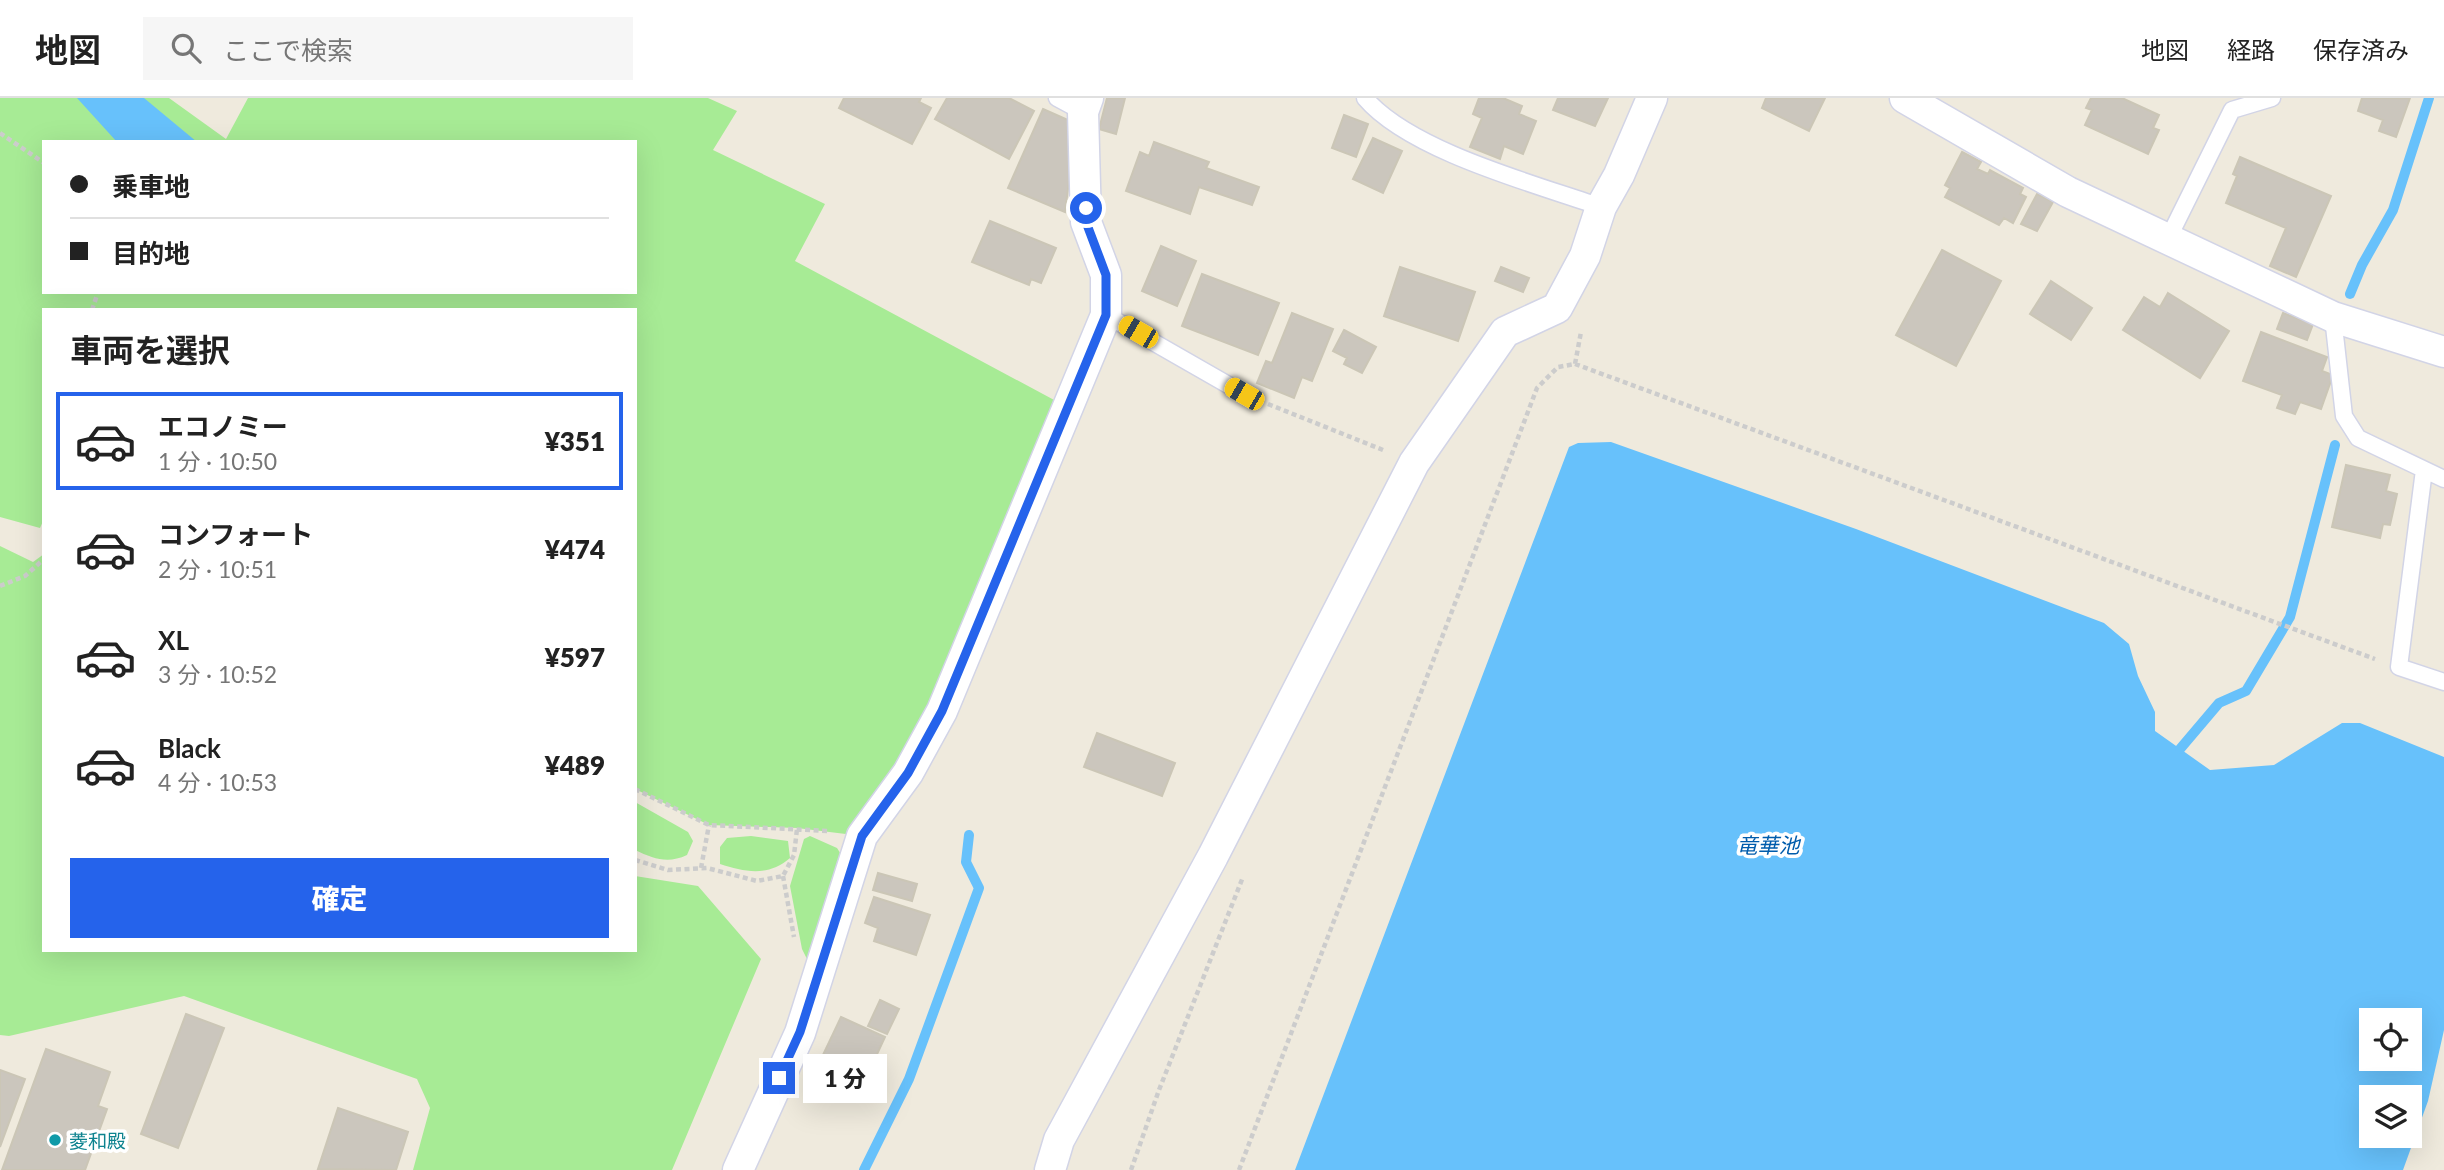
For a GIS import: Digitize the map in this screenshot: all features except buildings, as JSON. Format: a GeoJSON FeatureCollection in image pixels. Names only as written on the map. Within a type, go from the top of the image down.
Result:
{"type":"FeatureCollection","features":[{"type":"Feature","properties":{"kind":"street"},"geometry":{"type":"LineString","coordinates":[[1050,1170],[1059,1140],[1213,856],[1414,463],[1506,332],[1557,308],[1585,256],[1601,206],[1619,175],[1652,98]]}},
{"type":"Feature","properties":{"kind":"street"},"geometry":{"type":"LineString","coordinates":[[1905,98],[2068,192],[2333,317],[2444,352]]}},
{"type":"Feature","properties":{"kind":"street"},"geometry":{"type":"LineString","coordinates":[[738,1170],[800,1032],[862,836],[908,773],[942,711],[1106,315],[1106,275],[1086,222],[1085,105]]}},
{"type":"Feature","properties":{"kind":"lane"},"geometry":{"type":"LineString","coordinates":[[1057,98],[1085,105]]}},
{"type":"Feature","properties":{"kind":"lane"},"geometry":{"type":"LineString","coordinates":[[1365,98],[1378,113],[1455,156],[1601,206]]}},
{"type":"Feature","properties":{"kind":"lane"},"geometry":{"type":"LineString","coordinates":[[2168,239],[2232,110],[2273,98]]}},
{"type":"Feature","properties":{"kind":"lane"},"geometry":{"type":"LineString","coordinates":[[1106,315],[1244,394]]}},
{"type":"Feature","properties":{"kind":"lane"},"geometry":{"type":"LineString","coordinates":[[2333,317],[2344,416],[2358,438],[2444,479]]}},
{"type":"Feature","properties":{"kind":"lane"},"geometry":{"type":"LineString","coordinates":[[2424,470],[2399,667],[2444,682]]}},
{"type":"Feature","properties":{"kind":"path"},"geometry":{"type":"LineString","coordinates":[[0,133],[42,162]]}},
{"type":"Feature","properties":{"kind":"path"},"geometry":{"type":"LineString","coordinates":[[1546,313],[1582,330],[1575,364]]}},
{"type":"Feature","properties":{"kind":"path"},"geometry":{"type":"LineString","coordinates":[[1238,1170],[1537,387],[1558,368],[1575,364],[2293,631],[2399,667]]}},
{"type":"Feature","properties":{"kind":"path"},"geometry":{"type":"LineString","coordinates":[[1244,394],[1414,463]]}},
{"type":"Feature","properties":{"kind":"path"},"geometry":{"type":"LineString","coordinates":[[0,586],[25,576],[42,561]]}},
{"type":"Feature","properties":{"kind":"path"},"geometry":{"type":"LineString","coordinates":[[637,790],[709,825],[797,828],[862,836]]}},
{"type":"Feature","properties":{"kind":"path"},"geometry":{"type":"LineString","coordinates":[[701,868],[709,825]]}},
{"type":"Feature","properties":{"kind":"path"},"geometry":{"type":"LineString","coordinates":[[637,861],[668,870],[701,868],[757,881],[783,876],[794,855],[797,828]]}},
{"type":"Feature","properties":{"kind":"path"},"geometry":{"type":"LineString","coordinates":[[1131,1170],[1159,1090],[1244,874]]}},
{"type":"Feature","properties":{"kind":"green space"},"geometry":{"type":"Polygon","coordinates":[[[0,98],[169,98],[226,139],[248,98],[708,98],[737,111],[713,150],[825,204],[795,261],[1069,408],[942,711],[862,836],[797,828],[709,825],[637,790],[637,308],[42,308],[40,528],[0,517],[0,98]]]}},
{"type":"Feature","properties":{"kind":"green space"},"geometry":{"type":"Polygon","coordinates":[[[0,546],[33,562],[42,555],[42,952],[637,952],[637,876],[698,886],[761,959],[672,1170],[413,1170],[430,1108],[417,1079],[184,996],[9,1036],[0,1035],[0,546]]]}},
{"type":"Feature","properties":{"kind":"green space"},"geometry":{"type":"Polygon","coordinates":[[[637,803],[688,832],[693,841],[687,855],[674,859],[648,856],[637,851],[637,803]]]}},
{"type":"Feature","properties":{"kind":"green space"},"geometry":{"type":"Polygon","coordinates":[[[751,836],[788,841],[790,858],[773,868],[756,871],[720,864],[720,847],[727,838],[751,836]]]}},
{"type":"Feature","properties":{"kind":"green space"},"geometry":{"type":"Polygon","coordinates":[[[810,836],[837,848],[844,859],[816,953],[807,959],[802,949],[790,886],[804,839],[810,836]]]}},
{"type":"Feature","properties":{"kind":"water"},"geometry":{"type":"Polygon","coordinates":[[[77,98],[144,98],[195,140],[115,140],[77,98]]]}},
{"type":"Feature","properties":{"kind":"water","name":"竜華池"},"geometry":{"type":"Polygon","coordinates":[[[1611,442],[1856,529],[2104,623],[2129,644],[2138,676],[2155,712],[2155,731],[2210,770],[2274,765],[2342,723],[2360,723],[2444,757],[2444,1030],[2422,1118],[2422,1085],[2359,1085],[2359,1148],[2411,1148],[2403,1170],[1295,1170],[1569,447],[1578,443],[1611,442]]]}},
{"type":"Feature","properties":{"kind":"waterway"},"geometry":{"type":"LineString","coordinates":[[2350,294],[2362,265],[2393,210],[2429,98]]}},
{"type":"Feature","properties":{"kind":"waterway"},"geometry":{"type":"LineString","coordinates":[[2180,749],[2219,703],[2246,691],[2290,617],[2335,445]]}},
{"type":"Feature","properties":{"kind":"waterway"},"geometry":{"type":"LineString","coordinates":[[864,1170],[909,1079],[979,888],[966,862],[969,835]]}},
{"type":"Feature","properties":{"kind":"place","name":"菱和殿"},"geometry":{"type":"Point","coordinates":[55,1140]}},
{"type":"Feature","properties":{"kind":"route"},"geometry":{"type":"LineString","coordinates":[[779,1078],[800,1032],[862,836],[908,773],[942,711],[1106,315],[1106,275],[1086,222],[1086,208]]}}]}
